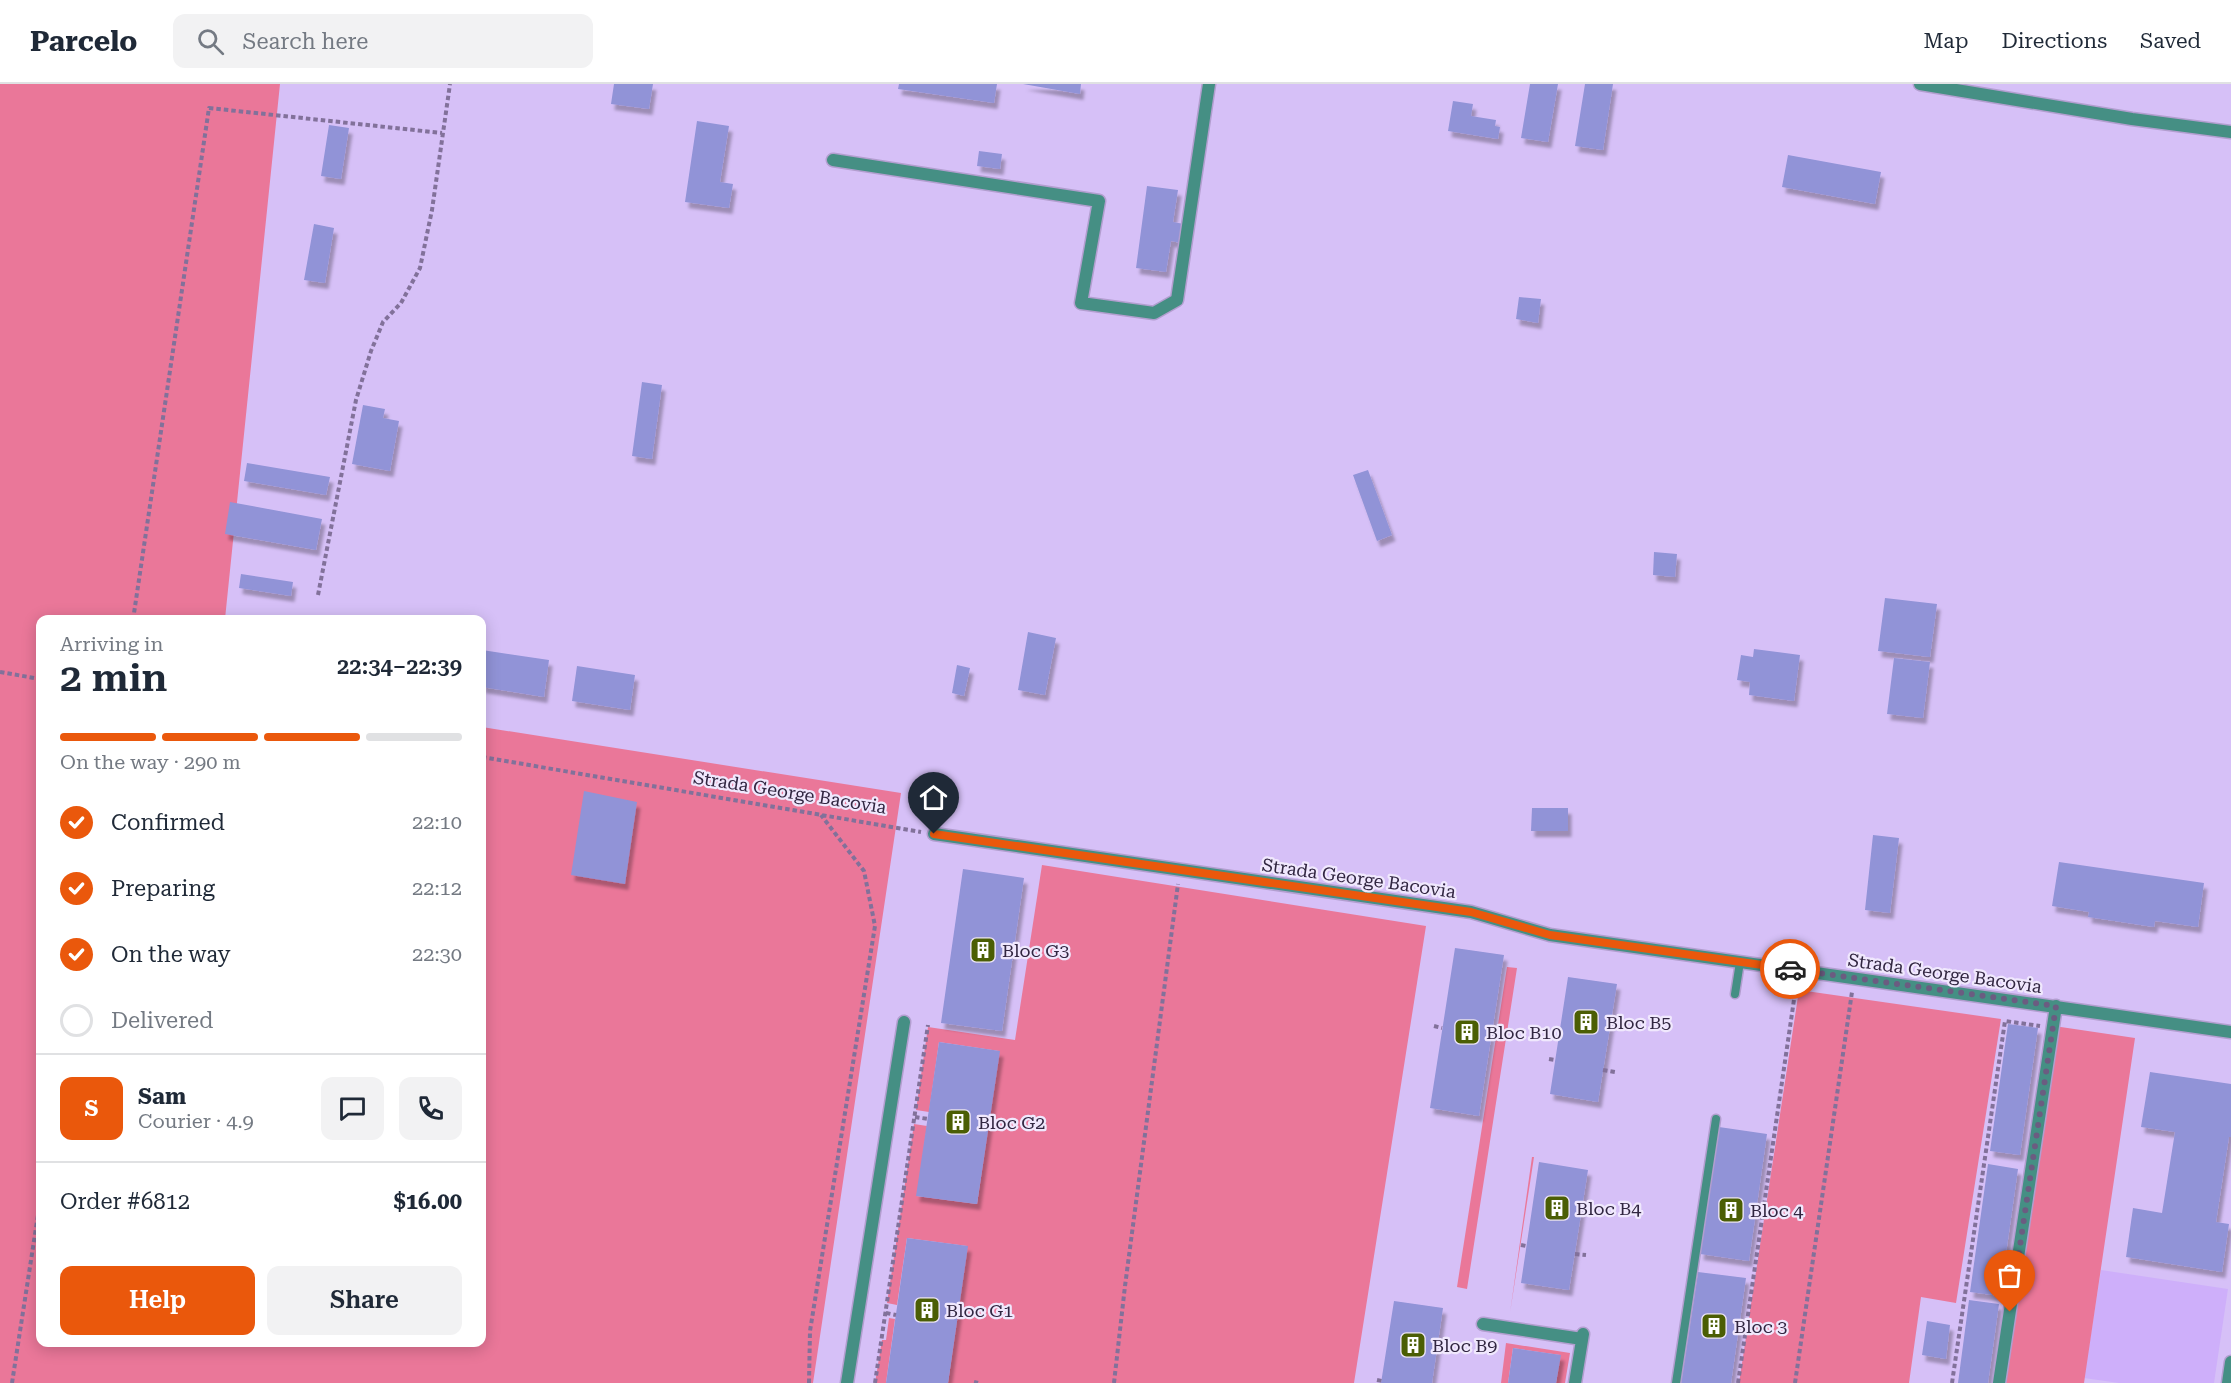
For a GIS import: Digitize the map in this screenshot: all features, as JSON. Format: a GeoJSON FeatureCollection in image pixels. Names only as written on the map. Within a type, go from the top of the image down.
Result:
{"type":"FeatureCollection","features":[{"type":"Feature","properties":{"kind":"street"},"geometry":{"type":"LineString","coordinates":[[833,160],[1099,201],[1081,303],[1154,313],[1177,300],[1209,84]]}},
{"type":"Feature","properties":{"kind":"street"},"geometry":{"type":"LineString","coordinates":[[1920,84],[2132,119],[2231,132]]}},
{"type":"Feature","properties":{"kind":"street","name":"Strada George Bacovia"},"geometry":{"type":"LineString","coordinates":[[934,834],[1471,912],[1550,935],[2231,1032]]}},
{"type":"Feature","properties":{"kind":"street"},"geometry":{"type":"LineString","coordinates":[[1999,1383],[2056,1006]]}},
{"type":"Feature","properties":{"kind":"street"},"geometry":{"type":"LineString","coordinates":[[847,1383],[904,1022]]}},
{"type":"Feature","properties":{"kind":"street"},"geometry":{"type":"LineString","coordinates":[[1483,1324],[1582,1336],[1575,1383]]}},
{"type":"Feature","properties":{"kind":"street"},"geometry":{"type":"LineString","coordinates":[[2228,1383],[2231,1362]]}},
{"type":"Feature","properties":{"kind":"lane"},"geometry":{"type":"LineString","coordinates":[[1735,994],[1740,962]]}},
{"type":"Feature","properties":{"kind":"lane"},"geometry":{"type":"LineString","coordinates":[[1676,1383],[1716,1119]]}},
{"type":"Feature","properties":{"kind":"path"},"geometry":{"type":"LineString","coordinates":[[318,595],[356,400],[371,351],[383,322],[401,303],[420,268],[432,210],[450,84]]}},
{"type":"Feature","properties":{"kind":"path"},"geometry":{"type":"LineString","coordinates":[[135,615],[209,108],[442,133]]}},
{"type":"Feature","properties":{"kind":"path"},"geometry":{"type":"LineString","coordinates":[[0,672],[36,678]]}},
{"type":"Feature","properties":{"kind":"path","name":"Strada George Bacovia"},"geometry":{"type":"LineString","coordinates":[[486,758],[934,834]]}},
{"type":"Feature","properties":{"kind":"path"},"geometry":{"type":"LineString","coordinates":[[809,1383],[810,1331],[875,926],[864,872],[822,815]]}},
{"type":"Feature","properties":{"kind":"path"},"geometry":{"type":"LineString","coordinates":[[1114,1383],[1126,1275],[1180,870]]}},
{"type":"Feature","properties":{"kind":"path"},"geometry":{"type":"LineString","coordinates":[[1738,1383],[1798,970]]}},
{"type":"Feature","properties":{"kind":"path"},"geometry":{"type":"LineString","coordinates":[[1795,1383],[1853,978]]}},
{"type":"Feature","properties":{"kind":"path"},"geometry":{"type":"LineString","coordinates":[[1952,1383],[2005,1021],[2046,1027]]}},
{"type":"Feature","properties":{"kind":"path"},"geometry":{"type":"LineString","coordinates":[[875,1383],[928,1025]]}},
{"type":"Feature","properties":{"kind":"path"},"geometry":{"type":"LineString","coordinates":[[1434,1026],[1442,1028]]}},
{"type":"Feature","properties":{"kind":"path"},"geometry":{"type":"LineString","coordinates":[[1549,1059],[1555,1060]]}},
{"type":"Feature","properties":{"kind":"path"},"geometry":{"type":"LineString","coordinates":[[1603,1070],[1615,1072]]}},
{"type":"Feature","properties":{"kind":"path"},"geometry":{"type":"LineString","coordinates":[[915,1117],[928,1119]]}},
{"type":"Feature","properties":{"kind":"path"},"geometry":{"type":"LineString","coordinates":[[1762,1166],[1769,1167]]}},
{"type":"Feature","properties":{"kind":"path"},"geometry":{"type":"LineString","coordinates":[[12,1383],[36,1228]]}},
{"type":"Feature","properties":{"kind":"path"},"geometry":{"type":"LineString","coordinates":[[1575,1254],[1586,1255]]}},
{"type":"Feature","properties":{"kind":"path"},"geometry":{"type":"LineString","coordinates":[[886,1313],[896,1315]]}},
{"type":"Feature","properties":{"kind":"path"},"geometry":{"type":"LineString","coordinates":[[1732,1374],[1739,1376]]}},
{"type":"Feature","properties":{"kind":"path"},"geometry":{"type":"LineString","coordinates":[[974,1382],[978,1383]]}},
{"type":"Feature","properties":{"kind":"shaded area"},"geometry":{"type":"Polygon","coordinates":[[[0,84],[280,84],[225,615],[36,615],[36,1347],[486,1347],[486,728],[901,793],[813,1383],[0,1383],[0,84]]]}},
{"type":"Feature","properties":{"kind":"shaded area"},"geometry":{"type":"Polygon","coordinates":[[[1042,865],[1426,926],[1354,1383],[948,1383],[967,1246],[907,1238],[897,1305],[887,1303],[914,1124],[927,1126],[917,1196],[977,1204],[999,1051],[939,1042],[929,1112],[916,1110],[928,1027],[1015,1040],[1042,865]]]}},
{"type":"Feature","properties":{"kind":"shaded area"},"geometry":{"type":"Polygon","coordinates":[[[1507,967],[1517,968],[1467,1289],[1457,1287],[1507,967]]]}},
{"type":"Feature","properties":{"kind":"shaded area"},"geometry":{"type":"Polygon","coordinates":[[[1799,990],[2001,1019],[1956,1303],[1921,1297],[1909,1383],[1739,1383],[1799,990]]]}},
{"type":"Feature","properties":{"kind":"shaded area"},"geometry":{"type":"Polygon","coordinates":[[[2054,1026],[2135,1038],[2084,1383],[1996,1383],[2054,1026]]]}},
{"type":"Feature","properties":{"kind":"shaded area"},"geometry":{"type":"Polygon","coordinates":[[[1532,1157],[1534,1157],[1510,1313],[1532,1157]]]}},
{"type":"Feature","properties":{"kind":"shaded area"},"geometry":{"type":"Polygon","coordinates":[[[2101,1270],[2228,1289],[2214,1383],[2119,1383],[2084,1378],[2101,1270]]]}},
{"type":"Feature","properties":{"kind":"shaded area"},"geometry":{"type":"Polygon","coordinates":[[[889,1318],[895,1319],[886,1383],[875,1383],[882,1340],[886,1340],[889,1318]]]}},
{"type":"Feature","properties":{"kind":"shaded area"},"geometry":{"type":"Polygon","coordinates":[[[1506,1343],[1570,1353],[1565,1383],[1556,1383],[1560,1355],[1513,1348],[1508,1383],[1501,1383],[1506,1343]]]}},
{"type":"Feature","properties":{"kind":"building"},"geometry":{"type":"Polygon","coordinates":[[[614,84],[653,84],[649,109],[611,104],[614,84]]]}},
{"type":"Feature","properties":{"kind":"building"},"geometry":{"type":"Polygon","coordinates":[[[899,84],[997,84],[994,103],[898,89],[899,84]]]}},
{"type":"Feature","properties":{"kind":"building"},"geometry":{"type":"Polygon","coordinates":[[[1023,84],[1081,84],[1080,94],[1023,84]]]}},
{"type":"Feature","properties":{"kind":"building"},"geometry":{"type":"Polygon","coordinates":[[[1530,84],[1558,84],[1548,142],[1521,138],[1530,84]]]}},
{"type":"Feature","properties":{"kind":"building"},"geometry":{"type":"Polygon","coordinates":[[[1585,84],[1613,84],[1603,150],[1575,146],[1585,84]]]}},
{"type":"Feature","properties":{"kind":"building"},"geometry":{"type":"Polygon","coordinates":[[[1453,101],[1473,104],[1471,116],[1496,120],[1495,126],[1500,127],[1498,139],[1448,131],[1453,101]]]}},
{"type":"Feature","properties":{"kind":"building"},"geometry":{"type":"Polygon","coordinates":[[[697,121],[729,126],[720,182],[733,184],[729,208],[685,202],[697,121]]]}},
{"type":"Feature","properties":{"kind":"building"},"geometry":{"type":"Polygon","coordinates":[[[329,125],[349,128],[341,179],[321,176],[329,125]]]}},
{"type":"Feature","properties":{"kind":"building"},"geometry":{"type":"Polygon","coordinates":[[[979,151],[1002,154],[1000,169],[977,166],[979,151]]]}},
{"type":"Feature","properties":{"kind":"building"},"geometry":{"type":"Polygon","coordinates":[[[1788,155],[1881,172],[1875,204],[1782,187],[1788,155]]]}},
{"type":"Feature","properties":{"kind":"building"},"geometry":{"type":"Polygon","coordinates":[[[1147,186],[1178,190],[1173,222],[1184,224],[1181,243],[1171,241],[1166,272],[1136,268],[1147,186]]]}},
{"type":"Feature","properties":{"kind":"building"},"geometry":{"type":"Polygon","coordinates":[[[314,224],[334,228],[325,283],[304,280],[314,224]]]}},
{"type":"Feature","properties":{"kind":"building"},"geometry":{"type":"Polygon","coordinates":[[[1519,297],[1541,299],[1538,323],[1516,319],[1519,297]]]}},
{"type":"Feature","properties":{"kind":"building"},"geometry":{"type":"Polygon","coordinates":[[[642,382],[662,385],[652,459],[632,456],[642,382]]]}},
{"type":"Feature","properties":{"kind":"building"},"geometry":{"type":"Polygon","coordinates":[[[363,405],[385,409],[383,418],[399,421],[390,471],[352,464],[363,405]]]}},
{"type":"Feature","properties":{"kind":"building"},"geometry":{"type":"Polygon","coordinates":[[[247,463],[330,477],[326,495],[244,481],[247,463]]]}},
{"type":"Feature","properties":{"kind":"building"},"geometry":{"type":"Polygon","coordinates":[[[1368,470],[1392,535],[1377,541],[1353,475],[1368,470]]]}},
{"type":"Feature","properties":{"kind":"building"},"geometry":{"type":"Polygon","coordinates":[[[230,502],[322,519],[316,550],[225,534],[230,502]]]}},
{"type":"Feature","properties":{"kind":"building"},"geometry":{"type":"Polygon","coordinates":[[[1654,552],[1677,554],[1675,577],[1653,575],[1654,552]]]}},
{"type":"Feature","properties":{"kind":"building"},"geometry":{"type":"Polygon","coordinates":[[[241,574],[293,582],[291,596],[239,588],[241,574]]]}},
{"type":"Feature","properties":{"kind":"building"},"geometry":{"type":"Polygon","coordinates":[[[1885,598],[1937,604],[1930,657],[1878,651],[1885,598]]]}},
{"type":"Feature","properties":{"kind":"building"},"geometry":{"type":"Polygon","coordinates":[[[1028,632],[1056,638],[1045,695],[1018,690],[1028,632]]]}},
{"type":"Feature","properties":{"kind":"building"},"geometry":{"type":"Polygon","coordinates":[[[1754,649],[1800,655],[1794,701],[1749,695],[1750,682],[1737,680],[1741,655],[1753,657],[1754,649]]]}},
{"type":"Feature","properties":{"kind":"building"},"geometry":{"type":"Polygon","coordinates":[[[486,651],[549,660],[544,697],[486,688],[486,651]]]}},
{"type":"Feature","properties":{"kind":"building"},"geometry":{"type":"Polygon","coordinates":[[[1894,658],[1930,662],[1923,718],[1887,714],[1894,658]]]}},
{"type":"Feature","properties":{"kind":"building"},"geometry":{"type":"Polygon","coordinates":[[[957,665],[970,668],[964,696],[952,693],[957,665]]]}},
{"type":"Feature","properties":{"kind":"building"},"geometry":{"type":"Polygon","coordinates":[[[577,666],[635,675],[630,710],[572,701],[577,666]]]}},
{"type":"Feature","properties":{"kind":"building"},"geometry":{"type":"Polygon","coordinates":[[[584,791],[637,802],[625,884],[571,875],[584,791]]]}},
{"type":"Feature","properties":{"kind":"building"},"geometry":{"type":"Polygon","coordinates":[[[1532,808],[1568,808],[1568,831],[1531,831],[1532,808]]]}},
{"type":"Feature","properties":{"kind":"building"},"geometry":{"type":"Polygon","coordinates":[[[1873,835],[1899,838],[1890,913],[1865,910],[1873,835]]]}},
{"type":"Feature","properties":{"kind":"building"},"geometry":{"type":"Polygon","coordinates":[[[2059,862],[2204,883],[2198,927],[2155,921],[2154,927],[2088,917],[2089,912],[2052,906],[2059,862]]]}},
{"type":"Feature","properties":{"kind":"building","name":"Bloc G3"},"geometry":{"type":"Polygon","coordinates":[[[963,869],[1024,878],[1002,1031],[941,1023],[963,869]]]}},
{"type":"Feature","properties":{"kind":"building","name":"Bloc B10"},"geometry":{"type":"Polygon","coordinates":[[[1455,948],[1504,955],[1479,1116],[1430,1108],[1455,948]]]}},
{"type":"Feature","properties":{"kind":"building","name":"Bloc B5"},"geometry":{"type":"Polygon","coordinates":[[[1568,977],[1617,984],[1598,1102],[1550,1094],[1568,977]]]}},
{"type":"Feature","properties":{"kind":"building"},"geometry":{"type":"Polygon","coordinates":[[[2008,1024],[2038,1028],[2020,1155],[1990,1151],[2008,1024]]]}},
{"type":"Feature","properties":{"kind":"building","name":"Bloc G2"},"geometry":{"type":"Polygon","coordinates":[[[939,1042],[1000,1051],[977,1204],[916,1196],[939,1042]]]}},
{"type":"Feature","properties":{"kind":"building"},"geometry":{"type":"Polygon","coordinates":[[[2150,1072],[2231,1084],[2231,1137],[2229,1137],[2216,1222],[2229,1224],[2222,1272],[2126,1257],[2133,1208],[2162,1213],[2175,1132],[2141,1127],[2150,1072]]]}},
{"type":"Feature","properties":{"kind":"building","name":"Bloc 4"},"geometry":{"type":"Polygon","coordinates":[[[1719,1127],[1767,1134],[1749,1261],[1700,1254],[1719,1127]]]}},
{"type":"Feature","properties":{"kind":"building","name":"Bloc B4"},"geometry":{"type":"Polygon","coordinates":[[[1539,1162],[1588,1170],[1569,1290],[1521,1283],[1539,1162]]]}},
{"type":"Feature","properties":{"kind":"building"},"geometry":{"type":"Polygon","coordinates":[[[1988,1164],[2018,1169],[2000,1296],[1970,1292],[1988,1164]]]}},
{"type":"Feature","properties":{"kind":"building","name":"Bloc G1"},"geometry":{"type":"Polygon","coordinates":[[[907,1238],[968,1246],[948,1383],[886,1383],[907,1238]]]}},
{"type":"Feature","properties":{"kind":"building","name":"Bloc 3"},"geometry":{"type":"Polygon","coordinates":[[[1698,1272],[1746,1278],[1731,1383],[1681,1383],[1698,1272]]]}},
{"type":"Feature","properties":{"kind":"building"},"geometry":{"type":"Polygon","coordinates":[[[1969,1300],[1999,1304],[1988,1383],[1958,1383],[1969,1300]]]}},
{"type":"Feature","properties":{"kind":"building","name":"Bloc B9"},"geometry":{"type":"Polygon","coordinates":[[[1394,1301],[1443,1308],[1432,1383],[1381,1383],[1394,1301]]]}},
{"type":"Feature","properties":{"kind":"building"},"geometry":{"type":"Polygon","coordinates":[[[1927,1321],[1950,1325],[1946,1359],[1922,1355],[1927,1321]]]}},
{"type":"Feature","properties":{"kind":"building"},"geometry":{"type":"Polygon","coordinates":[[[1513,1348],[1561,1355],[1556,1383],[1508,1383],[1513,1348]]]}},
{"type":"Feature","properties":{"kind":"way so far"},"geometry":{"type":"LineString","coordinates":[[1790,969],[2056,1006],[2010,1312]]}},
{"type":"Feature","properties":{"kind":"place","name":"Bloc G3"},"geometry":{"type":"Point","coordinates":[983,950]}},
{"type":"Feature","properties":{"kind":"place","name":"Bloc B5"},"geometry":{"type":"Point","coordinates":[1586,1022]}},
{"type":"Feature","properties":{"kind":"place","name":"Bloc B10"},"geometry":{"type":"Point","coordinates":[1467,1032]}},
{"type":"Feature","properties":{"kind":"place","name":"Bloc G2"},"geometry":{"type":"Point","coordinates":[958,1122]}},
{"type":"Feature","properties":{"kind":"place","name":"Bloc B4"},"geometry":{"type":"Point","coordinates":[1557,1208]}},
{"type":"Feature","properties":{"kind":"place","name":"Bloc 4"},"geometry":{"type":"Point","coordinates":[1731,1210]}},
{"type":"Feature","properties":{"kind":"place","name":"Bloc G1"},"geometry":{"type":"Point","coordinates":[927,1310]}},
{"type":"Feature","properties":{"kind":"place","name":"Bloc 3"},"geometry":{"type":"Point","coordinates":[1714,1326]}},
{"type":"Feature","properties":{"kind":"place","name":"Bloc B9"},"geometry":{"type":"Point","coordinates":[1413,1345]}},
{"type":"Feature","properties":{"kind":"route"},"geometry":{"type":"LineString","coordinates":[[934,834],[1471,912],[1550,935],[1790,969]]}}]}
